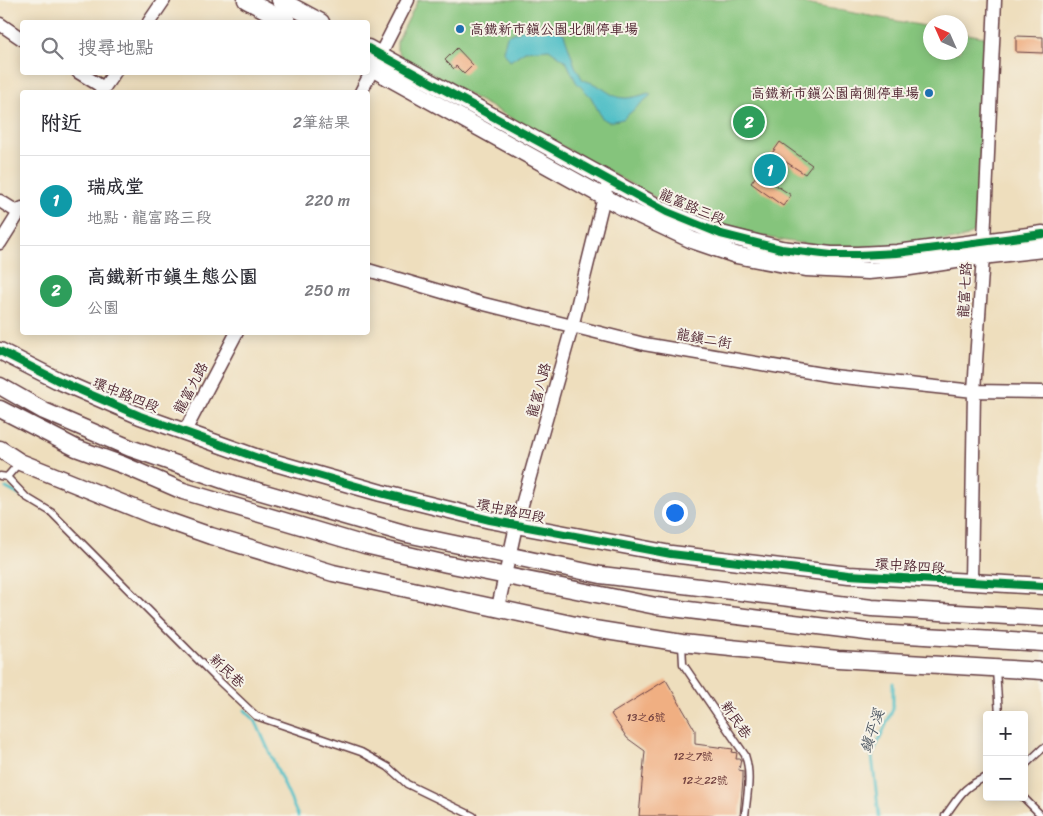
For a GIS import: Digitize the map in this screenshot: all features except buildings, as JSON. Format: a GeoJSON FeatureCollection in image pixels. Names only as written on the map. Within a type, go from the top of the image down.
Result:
{"type":"FeatureCollection","features":[{"type":"Feature","properties":{"kind":"street"},"geometry":{"type":"LineString","coordinates":[[150,20],[164,0]]}},
{"type":"Feature","properties":{"kind":"street"},"geometry":{"type":"LineString","coordinates":[[246,0],[284,20]]}},
{"type":"Feature","properties":{"kind":"street"},"geometry":{"type":"LineString","coordinates":[[280,0],[317,20]]}},
{"type":"Feature","properties":{"kind":"street"},"geometry":{"type":"LineString","coordinates":[[372,59],[408,0]]}},
{"type":"Feature","properties":{"kind":"street","name":"龍富七路"},"geometry":{"type":"LineString","coordinates":[[971,583],[974,391],[995,0]]}},
{"type":"Feature","properties":{"kind":"street"},"geometry":{"type":"LineString","coordinates":[[0,24],[20,38]]}},
{"type":"Feature","properties":{"kind":"street","name":"龍富路三段"},"geometry":{"type":"LineString","coordinates":[[372,59],[606,188],[721,234],[781,249],[830,255],[983,248],[1043,249]]}},
{"type":"Feature","properties":{"kind":"street"},"geometry":{"type":"LineString","coordinates":[[82,75],[102,90],[112,75]]}},
{"type":"Feature","properties":{"kind":"street"},"geometry":{"type":"LineString","coordinates":[[361,90],[366,75]]}},
{"type":"Feature","properties":{"kind":"street","name":"龍富八路"},"geometry":{"type":"LineString","coordinates":[[498,608],[508,555],[572,327],[606,188]]}},
{"type":"Feature","properties":{"kind":"street"},"geometry":{"type":"LineString","coordinates":[[0,201],[20,210]]}},
{"type":"Feature","properties":{"kind":"street"},"geometry":{"type":"LineString","coordinates":[[0,243],[20,212]]}},
{"type":"Feature","properties":{"kind":"street","name":"龍富路三段"},"geometry":{"type":"LineString","coordinates":[[983,248],[1043,234]]}},
{"type":"Feature","properties":{"kind":"street","name":"龍鎮二街"},"geometry":{"type":"LineString","coordinates":[[370,271],[572,327],[644,344],[833,376],[974,391],[1043,392]]}},
{"type":"Feature","properties":{"kind":"street","name":"龍富九路"},"geometry":{"type":"LineString","coordinates":[[185,432],[235,335]]}},
{"type":"Feature","properties":{"kind":"street","name":"環中路四段"},"geometry":{"type":"LineString","coordinates":[[0,351],[140,416],[185,432],[277,463],[381,493],[516,526],[681,556],[849,575],[1043,586]]}},
{"type":"Feature","properties":{"kind":"street"},"geometry":{"type":"LineString","coordinates":[[0,386],[44,411],[130,448],[236,485],[408,534],[601,575],[872,608],[1043,618]]}},
{"type":"Feature","properties":{"kind":"street"},"geometry":{"type":"LineString","coordinates":[[0,408],[76,448],[123,465],[183,491],[364,545],[505,576],[656,606],[875,633],[1043,643]]}},
{"type":"Feature","properties":{"kind":"street"},"geometry":{"type":"LineString","coordinates":[[0,449],[20,462],[154,516],[333,573],[594,628],[682,643],[838,659],[1043,672]]}},
{"type":"Feature","properties":{"kind":"lane"},"geometry":{"type":"LineString","coordinates":[[0,476],[8,477],[20,462]]}},
{"type":"Feature","properties":{"kind":"lane","name":"新民巷"},"geometry":{"type":"LineString","coordinates":[[8,477],[26,497],[51,512],[216,679],[256,716],[361,752],[388,767],[407,784],[473,816]]}},
{"type":"Feature","properties":{"kind":"lane","name":"新民巷"},"geometry":{"type":"LineString","coordinates":[[682,643],[683,664],[745,755],[749,766],[746,816]]}},
{"type":"Feature","properties":{"kind":"lane"},"geometry":{"type":"LineString","coordinates":[[996,669],[999,711]]}},
{"type":"Feature","properties":{"kind":"lane"},"geometry":{"type":"LineString","coordinates":[[1028,762],[1043,748]]}},
{"type":"Feature","properties":{"kind":"lane"},"geometry":{"type":"LineString","coordinates":[[945,816],[965,788],[983,779]]}},
{"type":"Feature","properties":{"kind":"lane"},"geometry":{"type":"LineString","coordinates":[[1027,801],[1042,816]]}},
{"type":"Feature","properties":{"kind":"green space"},"geometry":{"type":"Polygon","coordinates":[[[418,0],[784,0],[923,26],[923,60],[968,60],[968,34],[985,37],[977,217],[974,229],[968,236],[959,239],[857,247],[784,241],[715,223],[669,205],[404,59],[397,50],[397,42],[418,0]]]}},
{"type":"Feature","properties":{"kind":"water"},"geometry":{"type":"Polygon","coordinates":[[[546,25],[556,28],[564,34],[575,66],[583,80],[593,83],[618,97],[635,97],[648,93],[651,95],[623,119],[609,122],[602,118],[591,97],[576,82],[566,61],[549,49],[525,51],[510,61],[503,51],[507,36],[526,28],[546,25]]]}},
{"type":"Feature","properties":{"kind":"waterway"},"geometry":{"type":"LineString","coordinates":[[6,488],[23,497]]}},
{"type":"Feature","properties":{"kind":"waterway","name":"鎮平溪"},"geometry":{"type":"LineString","coordinates":[[879,816],[872,756],[893,709],[893,683]]}},
{"type":"Feature","properties":{"kind":"waterway"},"geometry":{"type":"LineString","coordinates":[[245,710],[256,722],[298,816]]}},
{"type":"Feature","properties":{"kind":"cycle path"},"geometry":{"type":"LineString","coordinates":[[370,49],[667,212],[721,234],[781,249],[831,255],[897,253],[1043,234]]}},
{"type":"Feature","properties":{"kind":"cycle path"},"geometry":{"type":"LineString","coordinates":[[0,351],[57,380],[140,416],[258,458],[381,493],[490,520],[671,554],[849,575],[1043,586]]}},
{"type":"Feature","properties":{"kind":"place","name":"高鐵新市鎮公園北側停車場"},"geometry":{"type":"Point","coordinates":[460,29]}},
{"type":"Feature","properties":{"kind":"place","name":"高鐵新市鎮公園南側停車場"},"geometry":{"type":"Point","coordinates":[929,93]}},
{"type":"Feature","properties":{"kind":"place","name":"高鐵新市鎮生態公園"},"geometry":{"type":"Point","coordinates":[749,122]}},
{"type":"Feature","properties":{"kind":"place","name":"瑞成堂"},"geometry":{"type":"Point","coordinates":[770,170]}}]}
